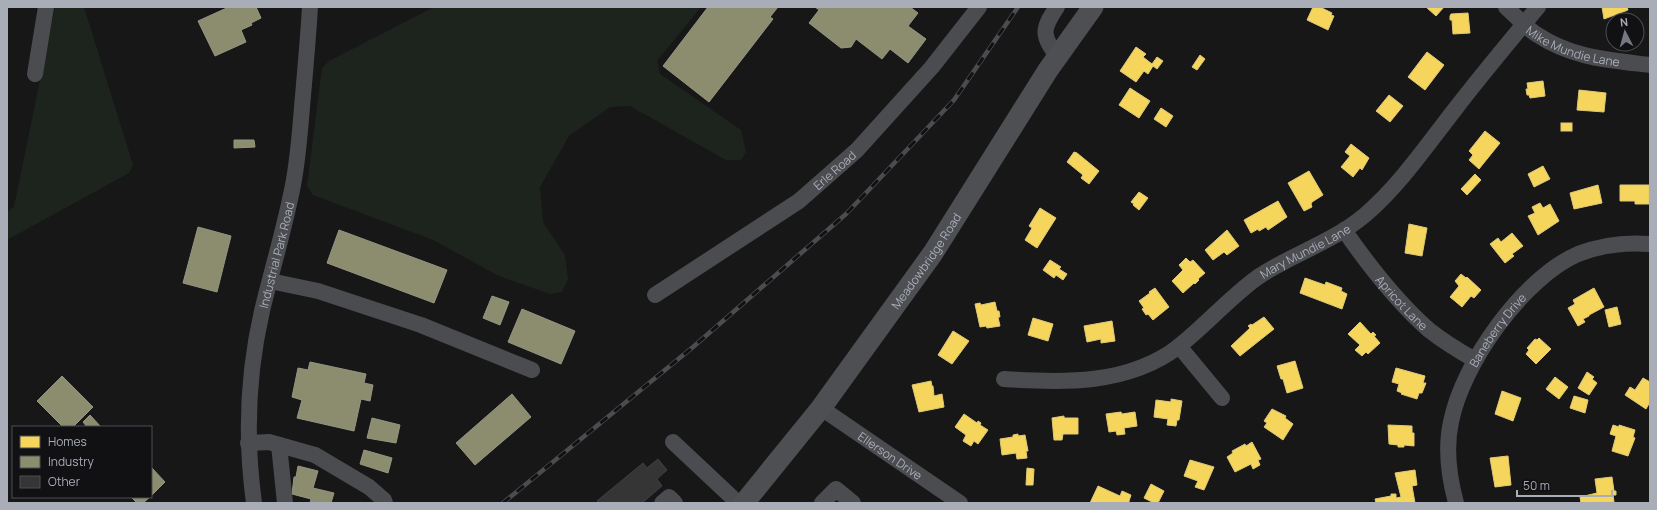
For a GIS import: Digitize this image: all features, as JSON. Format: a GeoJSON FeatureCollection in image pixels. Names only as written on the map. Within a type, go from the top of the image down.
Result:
{"type":"FeatureCollection","features":[{"type":"Feature","properties":{"kind":"main road","name":"Meadowbridge Road"},"geometry":{"type":"LineString","coordinates":[[744,503],[821,408],[932,253],[1058,57],[1092,7]]}},
{"type":"Feature","properties":{"kind":"street"},"geometry":{"type":"LineString","coordinates":[[35,74],[46,7]]}},
{"type":"Feature","properties":{"kind":"street","name":"Industrial Park Road"},"geometry":{"type":"LineString","coordinates":[[254,503],[248,443],[249,390],[253,358],[262,311],[294,183],[310,7]]}},
{"type":"Feature","properties":{"kind":"street","name":"Erle Road"},"geometry":{"type":"LineString","coordinates":[[655,295],[799,201],[851,155],[892,113],[932,67],[979,7]]}},
{"type":"Feature","properties":{"kind":"street"},"geometry":{"type":"LineString","coordinates":[[1057,7],[1045,26],[1048,44],[1058,57]]}},
{"type":"Feature","properties":{"kind":"street","name":"Mike Mundie Lane"},"geometry":{"type":"LineString","coordinates":[[1506,7],[1539,37],[1574,54],[1594,59],[1650,65]]}},
{"type":"Feature","properties":{"kind":"street","name":"Mary Mundie Lane"},"geometry":{"type":"LineString","coordinates":[[1004,379],[1065,381],[1106,378],[1127,373],[1148,365],[1179,346],[1227,302],[1257,278],[1281,263],[1344,230],[1364,216],[1382,199],[1418,157],[1538,7]]}},
{"type":"Feature","properties":{"kind":"street","name":"Apricot Lane"},"geometry":{"type":"LineString","coordinates":[[1344,230],[1387,288],[1408,310],[1436,335],[1475,360]]}},
{"type":"Feature","properties":{"kind":"street","name":"Baneberry Drive"},"geometry":{"type":"LineString","coordinates":[[1456,503],[1448,463],[1450,422],[1462,385],[1475,360],[1501,321],[1543,276],[1560,264],[1577,255],[1596,248],[1636,243],[1650,244]]}},
{"type":"Feature","properties":{"kind":"street"},"geometry":{"type":"LineString","coordinates":[[270,281],[318,291],[414,322],[532,370]]}},
{"type":"Feature","properties":{"kind":"street"},"geometry":{"type":"LineString","coordinates":[[1179,346],[1222,398]]}},
{"type":"Feature","properties":{"kind":"street","name":"Ellerson Drive"},"geometry":{"type":"LineString","coordinates":[[821,408],[960,503]]}},
{"type":"Feature","properties":{"kind":"street"},"geometry":{"type":"LineString","coordinates":[[248,443],[270,442],[315,454],[369,487],[384,500],[385,503]]}},
{"type":"Feature","properties":{"kind":"street"},"geometry":{"type":"LineString","coordinates":[[673,442],[738,503]]}},
{"type":"Feature","properties":{"kind":"street"},"geometry":{"type":"LineString","coordinates":[[279,445],[285,503]]}},
{"type":"Feature","properties":{"kind":"street"},"geometry":{"type":"LineString","coordinates":[[822,503],[836,489],[853,503]]}},
{"type":"Feature","properties":{"kind":"street"},"geometry":{"type":"LineString","coordinates":[[662,503],[669,497],[675,503]]}},
{"type":"Feature","properties":{"kind":"shaded area"},"geometry":{"type":"Polygon","coordinates":[[[55,7],[84,7],[133,165],[129,173],[7,240],[7,212],[14,207],[55,7]]]}},
{"type":"Feature","properties":{"kind":"shaded area"},"geometry":{"type":"Polygon","coordinates":[[[434,7],[701,7],[657,61],[660,74],[741,130],[746,152],[741,160],[726,160],[630,106],[610,107],[569,136],[540,187],[543,222],[565,255],[568,279],[562,292],[550,294],[499,276],[433,240],[313,195],[307,186],[322,68],[329,61],[434,7]]]}},
{"type":"Feature","properties":{"kind":"building: Homes"},"geometry":{"type":"Polygon","coordinates":[[[1313,7],[1320,7],[1332,13],[1331,15],[1334,16],[1328,30],[1307,20],[1313,7]]]}},
{"type":"Feature","properties":{"kind":"building: Homes"},"geometry":{"type":"Polygon","coordinates":[[[1426,7],[1444,7],[1436,16],[1426,7]]]}},
{"type":"Feature","properties":{"kind":"building: Homes"},"geometry":{"type":"Polygon","coordinates":[[[1602,7],[1627,7],[1628,10],[1623,12],[1605,12],[1604,19],[1602,7]]]}},
{"type":"Feature","properties":{"kind":"building: Homes"},"geometry":{"type":"Polygon","coordinates":[[[1468,13],[1470,33],[1453,34],[1452,20],[1450,20],[1451,14],[1468,13]]]}},
{"type":"Feature","properties":{"kind":"building: Homes"},"geometry":{"type":"Polygon","coordinates":[[[1136,47],[1146,54],[1143,57],[1152,64],[1157,57],[1163,61],[1157,69],[1153,66],[1148,74],[1144,71],[1136,82],[1120,71],[1136,47]]]}},
{"type":"Feature","properties":{"kind":"building: Homes"},"geometry":{"type":"Polygon","coordinates":[[[1427,52],[1444,65],[1425,90],[1408,77],[1427,52]]]}},
{"type":"Feature","properties":{"kind":"building: Homes"},"geometry":{"type":"Polygon","coordinates":[[[1200,55],[1205,59],[1197,70],[1192,67],[1200,55]]]}},
{"type":"Feature","properties":{"kind":"building: Homes"},"geometry":{"type":"Polygon","coordinates":[[[1543,81],[1545,96],[1530,98],[1529,95],[1527,95],[1527,83],[1543,81]]]}},
{"type":"Feature","properties":{"kind":"building: Homes"},"geometry":{"type":"Polygon","coordinates":[[[1130,88],[1150,101],[1139,118],[1119,105],[1130,88]]]}},
{"type":"Feature","properties":{"kind":"building: Homes"},"geometry":{"type":"Polygon","coordinates":[[[1579,90],[1606,93],[1604,112],[1577,110],[1579,90]]]}},
{"type":"Feature","properties":{"kind":"building: Homes"},"geometry":{"type":"Polygon","coordinates":[[[1389,95],[1403,106],[1390,122],[1376,111],[1389,95]]]}},
{"type":"Feature","properties":{"kind":"building: Homes"},"geometry":{"type":"Polygon","coordinates":[[[1161,108],[1173,116],[1166,127],[1154,119],[1161,108]]]}},
{"type":"Feature","properties":{"kind":"building: Homes"},"geometry":{"type":"Polygon","coordinates":[[[1561,123],[1572,123],[1572,131],[1561,131],[1561,123]]]}},
{"type":"Feature","properties":{"kind":"building: Homes"},"geometry":{"type":"Polygon","coordinates":[[[1485,131],[1500,143],[1479,169],[1469,160],[1473,155],[1469,151],[1485,131]]]}},
{"type":"Feature","properties":{"kind":"building: Homes"},"geometry":{"type":"Polygon","coordinates":[[[1351,144],[1369,158],[1362,170],[1360,168],[1353,177],[1341,167],[1350,156],[1345,152],[1351,144]]]}},
{"type":"Feature","properties":{"kind":"building: Homes"},"geometry":{"type":"Polygon","coordinates":[[[1074,152],[1099,171],[1089,184],[1081,178],[1083,175],[1067,162],[1074,152]]]}},
{"type":"Feature","properties":{"kind":"building: Homes"},"geometry":{"type":"Polygon","coordinates":[[[1543,166],[1550,179],[1534,187],[1528,174],[1543,166]]]}},
{"type":"Feature","properties":{"kind":"building: Homes"},"geometry":{"type":"Polygon","coordinates":[[[1309,171],[1323,195],[1312,202],[1312,207],[1304,211],[1288,183],[1309,171]]]}},
{"type":"Feature","properties":{"kind":"building: Homes"},"geometry":{"type":"Polygon","coordinates":[[[1475,174],[1481,180],[1467,195],[1461,189],[1475,174]]]}},
{"type":"Feature","properties":{"kind":"building: Homes"},"geometry":{"type":"Polygon","coordinates":[[[1598,185],[1602,203],[1574,209],[1570,193],[1598,185]]]}},
{"type":"Feature","properties":{"kind":"building: Homes"},"geometry":{"type":"Polygon","coordinates":[[[1620,185],[1649,185],[1649,204],[1635,204],[1635,201],[1620,201],[1620,185]]]}},
{"type":"Feature","properties":{"kind":"building: Homes"},"geometry":{"type":"Polygon","coordinates":[[[1139,192],[1148,198],[1139,210],[1131,202],[1139,192]]]}},
{"type":"Feature","properties":{"kind":"building: Homes"},"geometry":{"type":"Polygon","coordinates":[[[1278,201],[1287,217],[1268,230],[1266,227],[1251,233],[1244,220],[1278,201]]]}},
{"type":"Feature","properties":{"kind":"building: Homes"},"geometry":{"type":"Polygon","coordinates":[[[1540,203],[1543,208],[1550,204],[1559,221],[1538,235],[1528,216],[1535,213],[1532,207],[1540,203]]]}},
{"type":"Feature","properties":{"kind":"building: Homes"},"geometry":{"type":"Polygon","coordinates":[[[1040,208],[1056,218],[1037,248],[1025,240],[1032,228],[1029,226],[1040,208]]]}},
{"type":"Feature","properties":{"kind":"building: Homes"},"geometry":{"type":"Polygon","coordinates":[[[1409,224],[1427,228],[1422,256],[1405,253],[1409,224]]]}},
{"type":"Feature","properties":{"kind":"building: Homes"},"geometry":{"type":"Polygon","coordinates":[[[1227,230],[1239,246],[1227,255],[1224,252],[1213,260],[1205,250],[1227,230]]]}},
{"type":"Feature","properties":{"kind":"building: Homes"},"geometry":{"type":"Polygon","coordinates":[[[1512,233],[1523,246],[1512,254],[1514,256],[1505,263],[1490,244],[1498,238],[1501,242],[1512,233]]]}},
{"type":"Feature","properties":{"kind":"building: Homes"},"geometry":{"type":"Polygon","coordinates":[[[1186,258],[1190,262],[1193,260],[1205,273],[1195,284],[1194,283],[1183,293],[1172,281],[1183,270],[1179,265],[1186,258]]]}},
{"type":"Feature","properties":{"kind":"building: Homes"},"geometry":{"type":"Polygon","coordinates":[[[1050,260],[1061,267],[1059,269],[1067,274],[1063,280],[1056,275],[1054,278],[1043,270],[1050,260]]]}},
{"type":"Feature","properties":{"kind":"building: Homes"},"geometry":{"type":"Polygon","coordinates":[[[1461,274],[1466,278],[1467,277],[1481,290],[1474,298],[1471,296],[1462,307],[1450,297],[1459,286],[1455,281],[1461,274]]]}},
{"type":"Feature","properties":{"kind":"building: Homes"},"geometry":{"type":"Polygon","coordinates":[[[1305,278],[1325,285],[1326,282],[1342,288],[1341,291],[1347,294],[1342,309],[1300,293],[1305,278]]]}},
{"type":"Feature","properties":{"kind":"building: Homes"},"geometry":{"type":"Polygon","coordinates":[[[1155,288],[1169,307],[1153,320],[1148,314],[1146,315],[1142,309],[1144,308],[1139,301],[1155,288]]]}},
{"type":"Feature","properties":{"kind":"building: Homes"},"geometry":{"type":"Polygon","coordinates":[[[1594,288],[1604,307],[1583,319],[1585,322],[1578,326],[1568,308],[1575,304],[1573,300],[1594,288]]]}},
{"type":"Feature","properties":{"kind":"building: Homes"},"geometry":{"type":"Polygon","coordinates":[[[995,302],[997,311],[999,311],[1000,317],[998,317],[1000,326],[987,328],[986,326],[980,327],[975,304],[980,303],[981,305],[995,302]]]}},
{"type":"Feature","properties":{"kind":"building: Homes"},"geometry":{"type":"Polygon","coordinates":[[[1617,307],[1621,324],[1609,327],[1605,310],[1617,307]]]}},
{"type":"Feature","properties":{"kind":"building: Homes"},"geometry":{"type":"Polygon","coordinates":[[[1264,317],[1274,329],[1240,356],[1231,346],[1250,328],[1248,326],[1264,317]]]}},
{"type":"Feature","properties":{"kind":"building: Homes"},"geometry":{"type":"Polygon","coordinates":[[[1033,318],[1053,324],[1048,341],[1028,335],[1033,318]]]}},
{"type":"Feature","properties":{"kind":"building: Homes"},"geometry":{"type":"Polygon","coordinates":[[[1112,321],[1115,341],[1101,343],[1101,339],[1087,342],[1084,326],[1112,321]]]}},
{"type":"Feature","properties":{"kind":"building: Homes"},"geometry":{"type":"Polygon","coordinates":[[[1360,322],[1371,334],[1373,332],[1376,335],[1374,336],[1380,343],[1368,354],[1366,352],[1362,356],[1355,350],[1360,345],[1348,334],[1360,322]]]}},
{"type":"Feature","properties":{"kind":"building: Homes"},"geometry":{"type":"Polygon","coordinates":[[[953,331],[969,341],[952,364],[938,355],[953,331]]]}},
{"type":"Feature","properties":{"kind":"building: Homes"},"geometry":{"type":"Polygon","coordinates":[[[1539,338],[1551,349],[1536,364],[1526,354],[1529,350],[1527,348],[1535,339],[1537,340],[1539,338]]]}},
{"type":"Feature","properties":{"kind":"building: Homes"},"geometry":{"type":"Polygon","coordinates":[[[1295,361],[1303,388],[1287,393],[1277,366],[1295,361]]]}},
{"type":"Feature","properties":{"kind":"building: Homes"},"geometry":{"type":"Polygon","coordinates":[[[1396,368],[1425,376],[1423,383],[1426,383],[1422,393],[1419,393],[1417,399],[1401,394],[1402,393],[1397,391],[1399,384],[1392,382],[1396,368]]]}},
{"type":"Feature","properties":{"kind":"building: Homes"},"geometry":{"type":"Polygon","coordinates":[[[1587,372],[1594,377],[1592,379],[1597,383],[1589,395],[1578,388],[1587,372]]]}},
{"type":"Feature","properties":{"kind":"building: Homes"},"geometry":{"type":"Polygon","coordinates":[[[1555,377],[1568,387],[1559,399],[1546,389],[1555,377]]]}},
{"type":"Feature","properties":{"kind":"building: Homes"},"geometry":{"type":"Polygon","coordinates":[[[1643,378],[1650,382],[1650,402],[1646,409],[1625,395],[1630,387],[1635,390],[1643,378]]]}},
{"type":"Feature","properties":{"kind":"building: Homes"},"geometry":{"type":"Polygon","coordinates":[[[931,381],[934,396],[942,394],[944,407],[919,412],[912,385],[931,381]]]}},
{"type":"Feature","properties":{"kind":"building: Homes"},"geometry":{"type":"Polygon","coordinates":[[[1502,391],[1521,398],[1513,421],[1495,414],[1502,391]]]}},
{"type":"Feature","properties":{"kind":"building: Homes"},"geometry":{"type":"Polygon","coordinates":[[[1574,396],[1588,400],[1585,413],[1570,408],[1574,396]]]}},
{"type":"Feature","properties":{"kind":"building: Homes"},"geometry":{"type":"Polygon","coordinates":[[[1171,399],[1182,401],[1179,420],[1177,420],[1176,426],[1167,425],[1168,419],[1154,417],[1156,400],[1171,402],[1171,399]]]}},
{"type":"Feature","properties":{"kind":"building: Homes"},"geometry":{"type":"Polygon","coordinates":[[[1272,409],[1286,416],[1285,418],[1293,424],[1283,440],[1264,427],[1267,423],[1264,421],[1272,409]]]}},
{"type":"Feature","properties":{"kind":"building: Homes"},"geometry":{"type":"Polygon","coordinates":[[[1121,412],[1122,414],[1135,412],[1137,426],[1124,428],[1125,434],[1117,435],[1116,431],[1109,432],[1106,414],[1121,412]]]}},
{"type":"Feature","properties":{"kind":"building: Homes"},"geometry":{"type":"Polygon","coordinates":[[[964,414],[977,423],[978,421],[981,423],[980,425],[988,430],[978,444],[974,441],[971,446],[963,441],[966,435],[955,427],[964,414]]]}},
{"type":"Feature","properties":{"kind":"building: Homes"},"geometry":{"type":"Polygon","coordinates":[[[1064,416],[1064,418],[1078,418],[1078,434],[1063,434],[1062,440],[1054,440],[1052,418],[1064,416]]]}},
{"type":"Feature","properties":{"kind":"building: Homes"},"geometry":{"type":"Polygon","coordinates":[[[1388,425],[1412,426],[1412,433],[1414,433],[1414,446],[1404,445],[1404,447],[1398,447],[1398,445],[1389,444],[1388,425]]]}},
{"type":"Feature","properties":{"kind":"building: Homes"},"geometry":{"type":"Polygon","coordinates":[[[1613,425],[1619,427],[1619,425],[1635,430],[1633,437],[1635,438],[1628,456],[1612,451],[1616,436],[1610,434],[1613,425]]]}},
{"type":"Feature","properties":{"kind":"building: Homes"},"geometry":{"type":"Polygon","coordinates":[[[1018,434],[1018,436],[1025,435],[1028,451],[1026,451],[1027,458],[1017,459],[1016,453],[1002,455],[1000,439],[1013,437],[1013,435],[1018,434]]]}},
{"type":"Feature","properties":{"kind":"building: Homes"},"geometry":{"type":"Polygon","coordinates":[[[1252,442],[1261,459],[1258,460],[1260,465],[1253,469],[1251,464],[1235,472],[1227,457],[1233,453],[1232,451],[1252,442]]]}},
{"type":"Feature","properties":{"kind":"building: Homes"},"geometry":{"type":"Polygon","coordinates":[[[1508,456],[1511,485],[1495,487],[1490,458],[1508,456]]]}},
{"type":"Feature","properties":{"kind":"building: Homes"},"geometry":{"type":"Polygon","coordinates":[[[1190,460],[1214,467],[1204,490],[1195,487],[1198,481],[1184,476],[1190,460]]]}},
{"type":"Feature","properties":{"kind":"building: Homes"},"geometry":{"type":"Polygon","coordinates":[[[1027,468],[1034,469],[1033,485],[1026,485],[1027,468]]]}},
{"type":"Feature","properties":{"kind":"building: Homes"},"geometry":{"type":"Polygon","coordinates":[[[1415,470],[1417,485],[1412,486],[1415,503],[1376,503],[1375,499],[1391,496],[1391,494],[1396,494],[1396,498],[1401,497],[1395,473],[1415,470]]]}},
{"type":"Feature","properties":{"kind":"building: Homes"},"geometry":{"type":"Polygon","coordinates":[[[1612,477],[1614,491],[1616,491],[1616,495],[1613,495],[1614,502],[1581,503],[1580,497],[1597,493],[1595,479],[1612,477]]]}},
{"type":"Feature","properties":{"kind":"building: Homes"},"geometry":{"type":"Polygon","coordinates":[[[1151,484],[1164,491],[1158,503],[1154,503],[1144,498],[1151,484]]]}},
{"type":"Feature","properties":{"kind":"building: Homes"},"geometry":{"type":"Polygon","coordinates":[[[1098,486],[1120,496],[1122,491],[1131,495],[1129,503],[1090,503],[1098,486]]]}},
{"type":"Feature","properties":{"kind":"building: Industry"},"geometry":{"type":"Polygon","coordinates":[[[229,7],[256,7],[261,18],[251,23],[252,25],[241,30],[246,42],[215,56],[198,21],[229,7]]]}},
{"type":"Feature","properties":{"kind":"building: Industry"},"geometry":{"type":"Polygon","coordinates":[[[708,7],[778,7],[770,17],[773,19],[709,102],[663,66],[708,7]]]}},
{"type":"Feature","properties":{"kind":"building: Industry"},"geometry":{"type":"Polygon","coordinates":[[[815,7],[910,7],[918,13],[908,26],[926,39],[908,63],[890,49],[882,59],[856,39],[851,47],[841,48],[809,23],[819,10],[815,7]]]}},
{"type":"Feature","properties":{"kind":"building: Industry"},"geometry":{"type":"Polygon","coordinates":[[[234,140],[254,140],[255,147],[234,148],[234,140]]]}},
{"type":"Feature","properties":{"kind":"building: Industry"},"geometry":{"type":"Polygon","coordinates":[[[198,227],[231,236],[217,292],[183,283],[198,227]]]}},
{"type":"Feature","properties":{"kind":"building: Industry"},"geometry":{"type":"Polygon","coordinates":[[[339,230],[447,270],[434,303],[327,263],[339,230]]]}},
{"type":"Feature","properties":{"kind":"building: Industry"},"geometry":{"type":"Polygon","coordinates":[[[492,296],[509,302],[500,325],[483,318],[492,296]]]}},
{"type":"Feature","properties":{"kind":"building: Industry"},"geometry":{"type":"Polygon","coordinates":[[[522,309],[575,331],[561,364],[508,342],[522,309]]]}},
{"type":"Feature","properties":{"kind":"building: Industry"},"geometry":{"type":"Polygon","coordinates":[[[310,362],[366,374],[364,383],[373,385],[370,401],[361,399],[354,431],[297,418],[302,400],[292,397],[298,368],[308,370],[310,362]]]}},
{"type":"Feature","properties":{"kind":"building: Industry"},"geometry":{"type":"Polygon","coordinates":[[[62,376],[93,407],[74,426],[62,426],[37,401],[62,376]]]}},
{"type":"Feature","properties":{"kind":"building: Industry"},"geometry":{"type":"Polygon","coordinates":[[[512,394],[531,417],[475,465],[456,443],[512,394]]]}},
{"type":"Feature","properties":{"kind":"building: Industry"},"geometry":{"type":"Polygon","coordinates":[[[90,415],[100,426],[86,426],[83,422],[90,415]]]}},
{"type":"Feature","properties":{"kind":"building: Industry"},"geometry":{"type":"Polygon","coordinates":[[[372,418],[400,425],[396,443],[367,438],[372,418]]]}},
{"type":"Feature","properties":{"kind":"building: Industry"},"geometry":{"type":"Polygon","coordinates":[[[364,450],[392,458],[388,473],[360,464],[364,450]]]}},
{"type":"Feature","properties":{"kind":"building: Industry"},"geometry":{"type":"Polygon","coordinates":[[[298,466],[318,471],[313,488],[334,493],[331,503],[310,503],[311,499],[292,494],[294,477],[296,477],[298,466]]]}},
{"type":"Feature","properties":{"kind":"building: Industry"},"geometry":{"type":"Polygon","coordinates":[[[152,468],[165,482],[152,495],[152,468]]]}},
{"type":"Feature","properties":{"kind":"building: Industry"},"geometry":{"type":"Polygon","coordinates":[[[132,498],[149,498],[143,503],[137,503],[132,498]]]}},
{"type":"Feature","properties":{"kind":"building: Other"},"geometry":{"type":"Polygon","coordinates":[[[658,459],[667,470],[657,479],[662,486],[642,503],[599,503],[597,501],[643,463],[647,468],[658,459]]]}},
{"type":"Feature","properties":{"kind":"railway"},"geometry":{"type":"LineString","coordinates":[[503,503],[693,347],[846,214],[954,100],[1018,7]]}}]}
